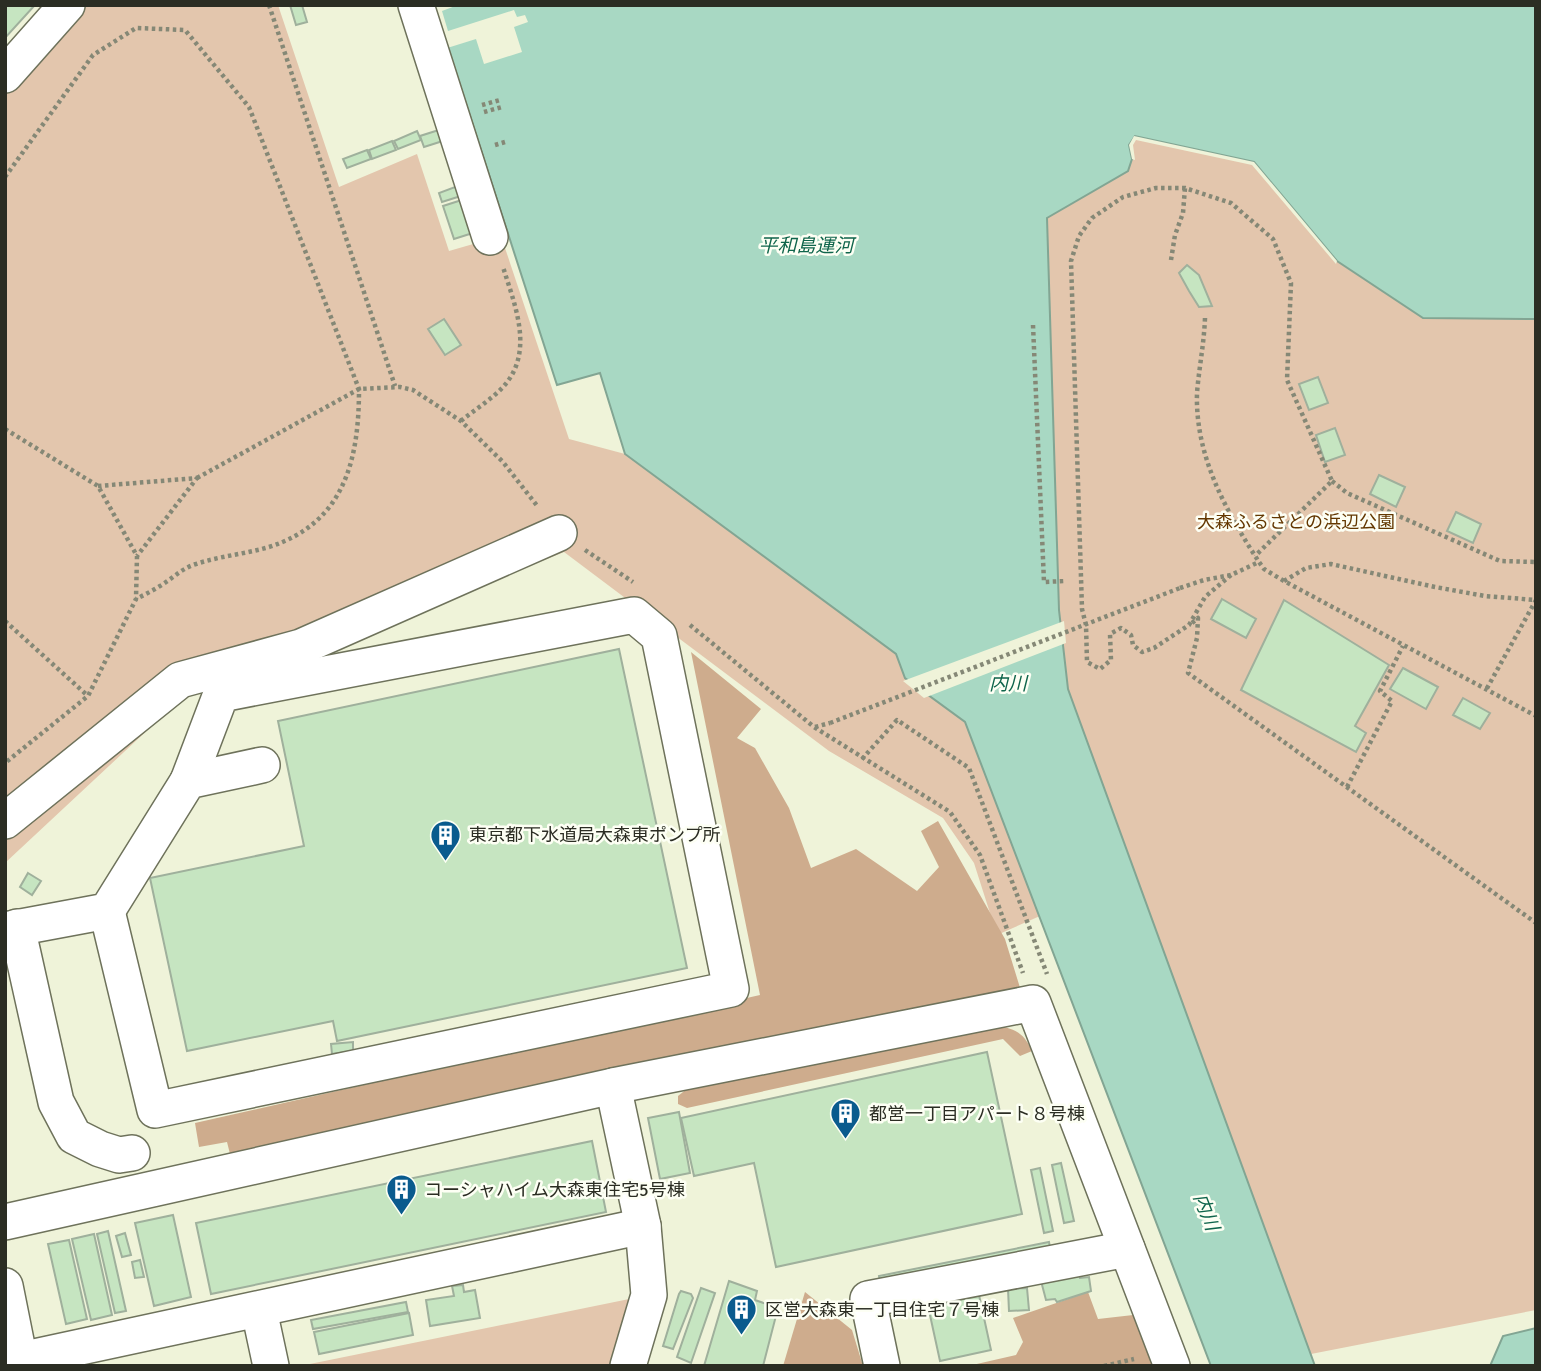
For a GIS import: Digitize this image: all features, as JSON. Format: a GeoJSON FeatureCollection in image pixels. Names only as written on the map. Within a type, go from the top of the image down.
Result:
{"type":"FeatureCollection","features":[{"type":"Feature","properties":{"kind":"street"},"geometry":{"type":"LineString","coordinates":[[5,75],[67,5]]}},
{"type":"Feature","properties":{"kind":"street"},"geometry":{"type":"LineString","coordinates":[[416,5],[491,237]]}},
{"type":"Feature","properties":{"kind":"street"},"geometry":{"type":"LineString","coordinates":[[5,821],[180,680],[301,647],[559,533]]}},
{"type":"Feature","properties":{"kind":"street"},"geometry":{"type":"LineString","coordinates":[[634,615],[659,636],[731,989],[155,1110],[107,911],[188,781],[221,694],[634,615]]}},
{"type":"Feature","properties":{"kind":"street"},"geometry":{"type":"LineString","coordinates":[[188,781],[262,765]]}},
{"type":"Feature","properties":{"kind":"street"},"geometry":{"type":"LineString","coordinates":[[107,911],[11,929],[56,1102],[74,1136],[119,1155],[132,1153]]}},
{"type":"Feature","properties":{"kind":"street"},"geometry":{"type":"LineString","coordinates":[[5,1222],[613,1086],[1033,1003],[1172,1366]]}},
{"type":"Feature","properties":{"kind":"street"},"geometry":{"type":"LineString","coordinates":[[613,1086],[643,1226],[649,1295],[628,1366]]}},
{"type":"Feature","properties":{"kind":"street"},"geometry":{"type":"LineString","coordinates":[[5,1286],[21,1363],[643,1226]]}},
{"type":"Feature","properties":{"kind":"street"},"geometry":{"type":"LineString","coordinates":[[882,1366],[868,1298],[1127,1249]]}},
{"type":"Feature","properties":{"kind":"street"},"geometry":{"type":"LineString","coordinates":[[259,1310],[271,1366]]}},
{"type":"Feature","properties":{"kind":"path"},"geometry":{"type":"LineString","coordinates":[[269,5],[395,387]]}},
{"type":"Feature","properties":{"kind":"path"},"geometry":{"type":"LineString","coordinates":[[5,177],[93,55],[136,28],[185,30],[249,107],[359,389],[359,424],[354,456],[338,496],[327,512],[293,537],[270,547],[196,564],[136,599]]}},
{"type":"Feature","properties":{"kind":"path"},"geometry":{"type":"LineString","coordinates":[[1171,260],[1175,235],[1183,213],[1185,188]]}},
{"type":"Feature","properties":{"kind":"path"},"geometry":{"type":"LineString","coordinates":[[1536,562],[1500,561],[1347,493],[1332,481],[1287,380],[1291,283],[1273,239],[1231,203],[1185,188],[1144,190],[1115,201],[1099,211],[1086,225],[1079,236],[1071,261],[1082,609],[1086,625],[1087,662],[1100,670],[1111,660],[1110,634],[1121,628],[1130,635],[1133,645],[1142,652],[1154,648],[1198,618],[1198,638],[1188,673],[1536,923]]}},
{"type":"Feature","properties":{"kind":"path"},"geometry":{"type":"LineString","coordinates":[[461,421],[504,386],[519,358],[519,318],[491,237]]}},
{"type":"Feature","properties":{"kind":"path"},"geometry":{"type":"LineString","coordinates":[[1205,318],[1197,394],[1201,446],[1213,481],[1264,569],[1536,716]]}},
{"type":"Feature","properties":{"kind":"path"},"geometry":{"type":"LineString","coordinates":[[1033,325],[1044,582],[1066,581]]}},
{"type":"Feature","properties":{"kind":"path"},"geometry":{"type":"LineString","coordinates":[[137,556],[197,478],[359,389],[395,387],[413,390],[461,421],[503,462],[559,533]]}},
{"type":"Feature","properties":{"kind":"path"},"geometry":{"type":"LineString","coordinates":[[5,429],[98,486],[137,556],[136,599],[88,696],[5,763]]}},
{"type":"Feature","properties":{"kind":"path"},"geometry":{"type":"LineString","coordinates":[[98,486],[197,478]]}},
{"type":"Feature","properties":{"kind":"path"},"geometry":{"type":"LineString","coordinates":[[1255,556],[1332,481]]}},
{"type":"Feature","properties":{"kind":"path"},"geometry":{"type":"LineString","coordinates":[[1033,1003],[980,855],[950,812],[814,727],[1180,588],[1231,575],[1259,562]]}},
{"type":"Feature","properties":{"kind":"path"},"geometry":{"type":"LineString","coordinates":[[1284,581],[1306,568],[1331,564],[1485,596],[1536,600],[1486,690]]}},
{"type":"Feature","properties":{"kind":"path"},"geometry":{"type":"LineString","coordinates":[[1189,625],[1205,597],[1231,575]]}},
{"type":"Feature","properties":{"kind":"path"},"geometry":{"type":"LineString","coordinates":[[5,621],[88,696]]}},
{"type":"Feature","properties":{"kind":"path"},"geometry":{"type":"LineString","coordinates":[[1347,787],[1392,701],[1380,691],[1403,645]]}},
{"type":"Feature","properties":{"kind":"path"},"geometry":{"type":"LineString","coordinates":[[862,759],[897,720]]}},
{"type":"Feature","properties":{"kind":"green space"},"geometry":{"type":"Polygon","coordinates":[[[87,5],[278,5],[339,187],[417,154],[449,251],[501,236],[569,439],[625,454],[896,654],[905,678],[965,722],[1040,916],[997,935],[974,863],[943,818],[829,751],[564,552],[307,655],[199,682],[5,863],[5,92],[87,5]]]}},
{"type":"Feature","properties":{"kind":"green space","name":"大森ふるさとの浜辺公園"},"geometry":{"type":"Polygon","coordinates":[[[1134,136],[1254,162],[1337,261],[1423,318],[1536,319],[1536,1310],[1311,1354],[1068,689],[1059,610],[1047,218],[1128,171],[1129,145],[1134,136]]]}},
{"type":"Feature","properties":{"kind":"green space"},"geometry":{"type":"Polygon","coordinates":[[[639,1297],[619,1366],[300,1366],[639,1297]]]}},
{"type":"Feature","properties":{"kind":"shaded area"},"geometry":{"type":"Polygon","coordinates":[[[691,652],[761,709],[737,738],[755,748],[789,808],[811,868],[856,849],[917,891],[939,867],[921,831],[938,821],[1005,939],[1021,991],[233,1166],[227,1142],[199,1147],[195,1123],[760,995],[691,652]]]}},
{"type":"Feature","properties":{"kind":"shaded area"},"geometry":{"type":"Polygon","coordinates":[[[992,1025],[1016,1032],[1025,1039],[1032,1051],[1020,1056],[1003,1039],[687,1108],[678,1104],[678,1096],[688,1088],[992,1025]]]}},
{"type":"Feature","properties":{"kind":"shaded area"},"geometry":{"type":"Polygon","coordinates":[[[805,1292],[852,1330],[863,1366],[783,1366],[805,1292]]]}},
{"type":"Feature","properties":{"kind":"shaded area"},"geometry":{"type":"Polygon","coordinates":[[[1088,1292],[1098,1319],[1142,1314],[1160,1366],[968,1366],[1016,1355],[1023,1342],[1013,1318],[1088,1292]]]}},
{"type":"Feature","properties":{"kind":"water","name":"平和島運河"},"geometry":{"type":"Polygon","coordinates":[[[434,5],[1536,5],[1536,319],[1423,318],[1337,261],[1254,162],[1135,136],[1129,145],[1132,159],[1128,171],[1047,218],[1059,610],[1068,689],[1315,1366],[1211,1366],[965,722],[905,678],[896,654],[625,454],[600,373],[557,385],[434,5]]]}},
{"type":"Feature","properties":{"kind":"water"},"geometry":{"type":"Polygon","coordinates":[[[1536,1328],[1536,1366],[1490,1366],[1503,1336],[1536,1328]]]}},
{"type":"Feature","properties":{"kind":"pier"},"geometry":{"type":"Polygon","coordinates":[[[430,5],[458,5],[442,11],[448,31],[514,10],[517,17],[525,15],[528,22],[514,27],[522,52],[484,64],[476,39],[444,49],[430,5]]]}},
{"type":"Feature","properties":{"kind":"pier"},"geometry":{"type":"Polygon","coordinates":[[[1134,136],[1254,162],[1337,261],[1336,264],[1252,165],[1136,140],[1133,145],[1135,160],[1132,159],[1129,145],[1134,136]]]}},
{"type":"Feature","properties":{"kind":"pier"},"geometry":{"type":"Polygon","coordinates":[[[1064,621],[1066,643],[924,698],[903,681],[1064,621]]]}},
{"type":"Feature","properties":{"kind":"building"},"geometry":{"type":"Polygon","coordinates":[[[5,5],[35,5],[5,38],[5,5]]]}},
{"type":"Feature","properties":{"kind":"building"},"geometry":{"type":"Polygon","coordinates":[[[290,5],[302,5],[307,22],[296,25],[290,5]]]}},
{"type":"Feature","properties":{"kind":"building"},"geometry":{"type":"Polygon","coordinates":[[[445,128],[449,139],[424,147],[420,136],[445,128]]]}},
{"type":"Feature","properties":{"kind":"building"},"geometry":{"type":"Polygon","coordinates":[[[417,131],[421,140],[398,149],[394,141],[417,131]]]}},
{"type":"Feature","properties":{"kind":"building"},"geometry":{"type":"Polygon","coordinates":[[[392,141],[396,150],[372,159],[369,150],[392,141]]]}},
{"type":"Feature","properties":{"kind":"building"},"geometry":{"type":"Polygon","coordinates":[[[367,150],[371,159],[347,168],[343,159],[367,150]]]}},
{"type":"Feature","properties":{"kind":"building"},"geometry":{"type":"Polygon","coordinates":[[[463,184],[467,194],[442,202],[439,193],[463,184]]]}},
{"type":"Feature","properties":{"kind":"building"},"geometry":{"type":"Polygon","coordinates":[[[468,198],[479,231],[454,239],[443,206],[468,198]]]}},
{"type":"Feature","properties":{"kind":"building"},"geometry":{"type":"Polygon","coordinates":[[[1187,265],[1199,275],[1212,306],[1199,307],[1189,291],[1179,273],[1187,265]]]}},
{"type":"Feature","properties":{"kind":"building"},"geometry":{"type":"Polygon","coordinates":[[[444,319],[461,345],[445,355],[428,329],[444,319]]]}},
{"type":"Feature","properties":{"kind":"building"},"geometry":{"type":"Polygon","coordinates":[[[1318,377],[1328,403],[1309,410],[1299,384],[1318,377]]]}},
{"type":"Feature","properties":{"kind":"building"},"geometry":{"type":"Polygon","coordinates":[[[1335,428],[1345,455],[1325,462],[1316,435],[1335,428]]]}},
{"type":"Feature","properties":{"kind":"building"},"geometry":{"type":"Polygon","coordinates":[[[1379,475],[1405,487],[1396,507],[1370,494],[1379,475]]]}},
{"type":"Feature","properties":{"kind":"building"},"geometry":{"type":"Polygon","coordinates":[[[1456,512],[1481,524],[1473,543],[1447,531],[1456,512]]]}},
{"type":"Feature","properties":{"kind":"building"},"geometry":{"type":"Polygon","coordinates":[[[1222,599],[1256,619],[1246,638],[1211,619],[1222,599]]]}},
{"type":"Feature","properties":{"kind":"building"},"geometry":{"type":"Polygon","coordinates":[[[1284,600],[1389,665],[1355,726],[1366,733],[1356,752],[1241,690],[1284,600]]]}},
{"type":"Feature","properties":{"kind":"building","name":"東京都下水道局大森東ポンプ所"},"geometry":{"type":"Polygon","coordinates":[[[619,649],[687,968],[337,1041],[333,1021],[187,1051],[150,878],[304,846],[278,721],[619,649]]]}},
{"type":"Feature","properties":{"kind":"building"},"geometry":{"type":"Polygon","coordinates":[[[1403,668],[1438,687],[1426,709],[1390,689],[1403,668]]]}},
{"type":"Feature","properties":{"kind":"building"},"geometry":{"type":"Polygon","coordinates":[[[1463,698],[1490,713],[1480,729],[1453,715],[1463,698]]]}},
{"type":"Feature","properties":{"kind":"building"},"geometry":{"type":"Polygon","coordinates":[[[28,873],[41,881],[32,895],[20,887],[28,873]]]}},
{"type":"Feature","properties":{"kind":"building"},"geometry":{"type":"Polygon","coordinates":[[[353,1042],[353,1051],[332,1054],[331,1044],[353,1042]]]}},
{"type":"Feature","properties":{"kind":"building","name":"都営一丁目アパート８号棟"},"geometry":{"type":"Polygon","coordinates":[[[987,1052],[1022,1214],[776,1267],[754,1163],[694,1176],[681,1118],[987,1052]]]}},
{"type":"Feature","properties":{"kind":"building"},"geometry":{"type":"Polygon","coordinates":[[[679,1112],[690,1173],[660,1179],[648,1118],[679,1112]]]}},
{"type":"Feature","properties":{"kind":"building","name":"コーシャハイム大森東住宅5号棟"},"geometry":{"type":"Polygon","coordinates":[[[592,1141],[606,1212],[211,1294],[196,1223],[592,1141]]]}},
{"type":"Feature","properties":{"kind":"building"},"geometry":{"type":"Polygon","coordinates":[[[1061,1163],[1074,1221],[1064,1223],[1052,1165],[1061,1163]]]}},
{"type":"Feature","properties":{"kind":"building"},"geometry":{"type":"Polygon","coordinates":[[[1040,1168],[1053,1231],[1044,1233],[1031,1170],[1040,1168]]]}},
{"type":"Feature","properties":{"kind":"building"},"geometry":{"type":"Polygon","coordinates":[[[173,1215],[191,1297],[154,1306],[135,1223],[173,1215]]]}},
{"type":"Feature","properties":{"kind":"building"},"geometry":{"type":"Polygon","coordinates":[[[108,1231],[126,1311],[115,1313],[97,1234],[108,1231]]]}},
{"type":"Feature","properties":{"kind":"building"},"geometry":{"type":"Polygon","coordinates":[[[125,1233],[131,1255],[122,1257],[116,1236],[125,1233]]]}},
{"type":"Feature","properties":{"kind":"building"},"geometry":{"type":"Polygon","coordinates":[[[94,1234],[112,1315],[91,1320],[72,1239],[94,1234]]]}},
{"type":"Feature","properties":{"kind":"building"},"geometry":{"type":"Polygon","coordinates":[[[69,1240],[87,1319],[66,1324],[48,1244],[69,1240]]]}},
{"type":"Feature","properties":{"kind":"building"},"geometry":{"type":"Polygon","coordinates":[[[1049,1242],[1051,1253],[881,1287],[879,1276],[1049,1242]]]}},
{"type":"Feature","properties":{"kind":"building"},"geometry":{"type":"Polygon","coordinates":[[[140,1260],[144,1277],[135,1278],[132,1262],[140,1260]]]}},
{"type":"Feature","properties":{"kind":"building"},"geometry":{"type":"Polygon","coordinates":[[[1078,1272],[1080,1278],[1089,1277],[1091,1291],[1057,1302],[1055,1299],[1046,1300],[1041,1281],[1078,1272]]]}},
{"type":"Feature","properties":{"kind":"building","name":"区営大森東一丁目住宅７号棟"},"geometry":{"type":"Polygon","coordinates":[[[729,1281],[757,1291],[755,1300],[778,1308],[763,1366],[704,1366],[729,1281]]]}},
{"type":"Feature","properties":{"kind":"building"},"geometry":{"type":"Polygon","coordinates":[[[463,1285],[464,1292],[475,1290],[480,1318],[430,1326],[426,1300],[454,1296],[452,1286],[463,1285]]]}},
{"type":"Feature","properties":{"kind":"building"},"geometry":{"type":"Polygon","coordinates":[[[701,1288],[715,1293],[691,1363],[677,1357],[701,1288]]]}},
{"type":"Feature","properties":{"kind":"building"},"geometry":{"type":"Polygon","coordinates":[[[1027,1288],[1029,1310],[1009,1311],[1008,1289],[1027,1288]]]}},
{"type":"Feature","properties":{"kind":"building"},"geometry":{"type":"Polygon","coordinates":[[[681,1291],[691,1294],[693,1298],[673,1349],[663,1346],[681,1291]]]}},
{"type":"Feature","properties":{"kind":"building"},"geometry":{"type":"Polygon","coordinates":[[[979,1295],[991,1350],[940,1361],[928,1306],[979,1295]]]}},
{"type":"Feature","properties":{"kind":"building"},"geometry":{"type":"Polygon","coordinates":[[[406,1302],[408,1312],[313,1329],[311,1320],[406,1302]]]}},
{"type":"Feature","properties":{"kind":"building"},"geometry":{"type":"Polygon","coordinates":[[[409,1313],[413,1335],[319,1354],[314,1332],[409,1313]]]}},
{"type":"Feature","properties":{"kind":"place","name":"東京都下水道局大森東ポンプ所"},"geometry":{"type":"Point","coordinates":[446,862]}},
{"type":"Feature","properties":{"kind":"place","name":"都営一丁目アパート８号棟"},"geometry":{"type":"Point","coordinates":[846,1141]}},
{"type":"Feature","properties":{"kind":"place","name":"コーシャハイム大森東住宅5号棟"},"geometry":{"type":"Point","coordinates":[401,1217]}},
{"type":"Feature","properties":{"kind":"place","name":"区営大森東一丁目住宅７号棟"},"geometry":{"type":"Point","coordinates":[742,1337]}},
{"type":"Feature","properties":{"kind":"water label","name":"内川"},"geometry":{"type":"Point","coordinates":[1008,684]}},
{"type":"Feature","properties":{"kind":"water label","name":"内川"},"geometry":{"type":"Point","coordinates":[1206,1212]}}]}
